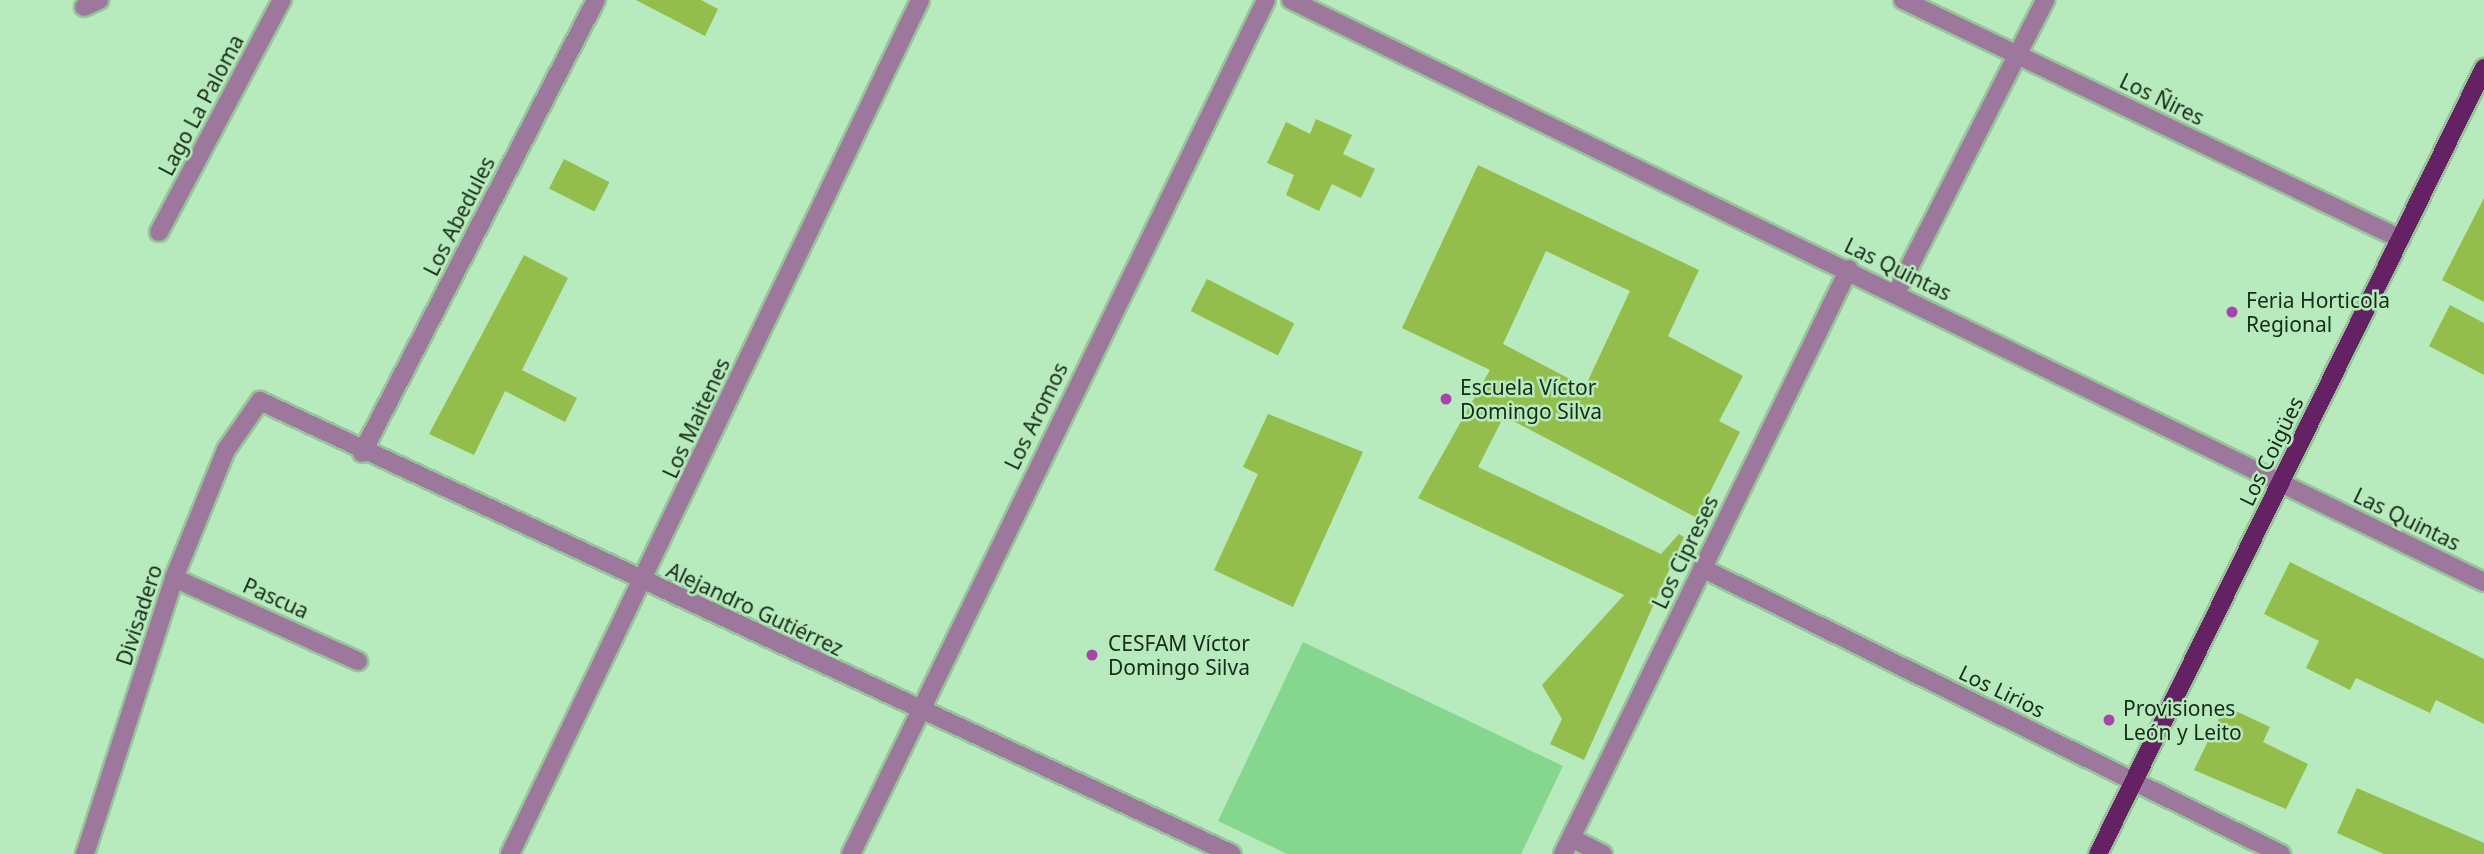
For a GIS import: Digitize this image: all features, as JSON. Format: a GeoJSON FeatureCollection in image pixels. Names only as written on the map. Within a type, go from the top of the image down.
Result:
{"type":"FeatureCollection","features":[{"type":"Feature","properties":{"kind":"main road","name":"Los Coigües"},"geometry":{"type":"LineString","coordinates":[[2098,854],[2484,68]]}},
{"type":"Feature","properties":{"kind":"street","name":"Lago La Paloma"},"geometry":{"type":"LineString","coordinates":[[159,232],[282,0]]}},
{"type":"Feature","properties":{"kind":"street","name":"Los Abedules"},"geometry":{"type":"LineString","coordinates":[[362,453],[596,0]]}},
{"type":"Feature","properties":{"kind":"street","name":"Los Maitenes"},"geometry":{"type":"LineString","coordinates":[[510,854],[643,582],[920,0]]}},
{"type":"Feature","properties":{"kind":"street","name":"Los Aromos"},"geometry":{"type":"LineString","coordinates":[[851,854],[1266,0]]}},
{"type":"Feature","properties":{"kind":"street","name":"Las Quintas"},"geometry":{"type":"LineString","coordinates":[[1291,0],[2484,582]]}},
{"type":"Feature","properties":{"kind":"street","name":"Los Ñires"},"geometry":{"type":"LineString","coordinates":[[1903,0],[2401,239]]}},
{"type":"Feature","properties":{"kind":"street"},"geometry":{"type":"LineString","coordinates":[[1896,293],[2045,0]]}},
{"type":"Feature","properties":{"kind":"street","name":"Los Cipreses"},"geometry":{"type":"LineString","coordinates":[[1567,846],[1849,270]]}},
{"type":"Feature","properties":{"kind":"street","name":"Alejandro Gutiérrez"},"geometry":{"type":"LineString","coordinates":[[260,401],[362,453],[919,710],[1208,849],[1233,854]]}},
{"type":"Feature","properties":{"kind":"street","name":"Divisadero"},"geometry":{"type":"LineString","coordinates":[[85,854],[174,578],[226,450],[260,401]]}},
{"type":"Feature","properties":{"kind":"street","name":"Los Lirios"},"geometry":{"type":"LineString","coordinates":[[1702,568],[2281,854]]}},
{"type":"Feature","properties":{"kind":"street","name":"Pascua"},"geometry":{"type":"LineString","coordinates":[[174,578],[358,661]]}},
{"type":"Feature","properties":{"kind":"street"},"geometry":{"type":"LineString","coordinates":[[1567,846],[1603,854]]}},
{"type":"Feature","properties":{"kind":"green space"},"geometry":{"type":"Polygon","coordinates":[[[1303,642],[1563,766],[1521,854],[1287,854],[1218,821],[1303,642]]]}},
{"type":"Feature","properties":{"kind":"building"},"geometry":{"type":"Polygon","coordinates":[[[636,0],[701,0],[718,9],[705,36],[636,0]]]}},
{"type":"Feature","properties":{"kind":"building"},"geometry":{"type":"Polygon","coordinates":[[[1316,119],[1352,135],[1343,154],[1375,169],[1361,198],[1332,184],[1319,211],[1286,195],[1294,175],[1267,163],[1286,122],[1310,134],[1316,119]]]}},
{"type":"Feature","properties":{"kind":"building"},"geometry":{"type":"Polygon","coordinates":[[[564,159],[609,182],[594,212],[549,188],[564,159]]]}},
{"type":"Feature","properties":{"kind":"building"},"geometry":{"type":"Polygon","coordinates":[[[1478,165],[1699,270],[1668,336],[1743,376],[1719,421],[1740,432],[1697,518],[1504,416],[1478,467],[1661,554],[1679,534],[1684,537],[1584,760],[1550,744],[1562,719],[1542,685],[1624,595],[1418,498],[1490,370],[1402,328],[1478,165]],[[1546,251],[1503,344],[1585,387],[1630,291],[1546,251]]]}},
{"type":"Feature","properties":{"kind":"building"},"geometry":{"type":"Polygon","coordinates":[[[2484,198],[2484,302],[2442,280],[2484,198]]]}},
{"type":"Feature","properties":{"kind":"building"},"geometry":{"type":"Polygon","coordinates":[[[524,255],[568,278],[522,370],[577,398],[565,422],[505,391],[474,455],[429,434],[524,255]]]}},
{"type":"Feature","properties":{"kind":"building"},"geometry":{"type":"Polygon","coordinates":[[[1207,279],[1294,323],[1278,356],[1191,311],[1207,279]]]}},
{"type":"Feature","properties":{"kind":"building"},"geometry":{"type":"Polygon","coordinates":[[[2450,305],[2484,323],[2484,375],[2429,346],[2450,305]]]}},
{"type":"Feature","properties":{"kind":"building"},"geometry":{"type":"Polygon","coordinates":[[[1268,414],[1363,452],[1293,607],[1214,570],[1258,474],[1243,467],[1268,414]]]}},
{"type":"Feature","properties":{"kind":"building"},"geometry":{"type":"Polygon","coordinates":[[[2290,562],[2484,659],[2484,724],[2436,700],[2430,713],[2356,678],[2350,690],[2306,668],[2319,641],[2264,614],[2290,562]]]}},
{"type":"Feature","properties":{"kind":"building"},"geometry":{"type":"Polygon","coordinates":[[[2225,706],[2270,727],[2263,742],[2308,764],[2286,809],[2194,770],[2225,706]]]}},
{"type":"Feature","properties":{"kind":"building"},"geometry":{"type":"Polygon","coordinates":[[[2357,788],[2484,843],[2484,854],[2384,854],[2337,833],[2357,788]]]}},
{"type":"Feature","properties":{"kind":"place","name":"Feria Horticola Regional"},"geometry":{"type":"Point","coordinates":[2232,312]}},
{"type":"Feature","properties":{"kind":"place","name":"Escuela Víctor Domingo Silva"},"geometry":{"type":"Point","coordinates":[1446,399]}},
{"type":"Feature","properties":{"kind":"place","name":"CESFAM Víctor Domingo Silva"},"geometry":{"type":"Point","coordinates":[1092,655]}},
{"type":"Feature","properties":{"kind":"place","name":"Provisiones León y Leito"},"geometry":{"type":"Point","coordinates":[2109,720]}}]}
